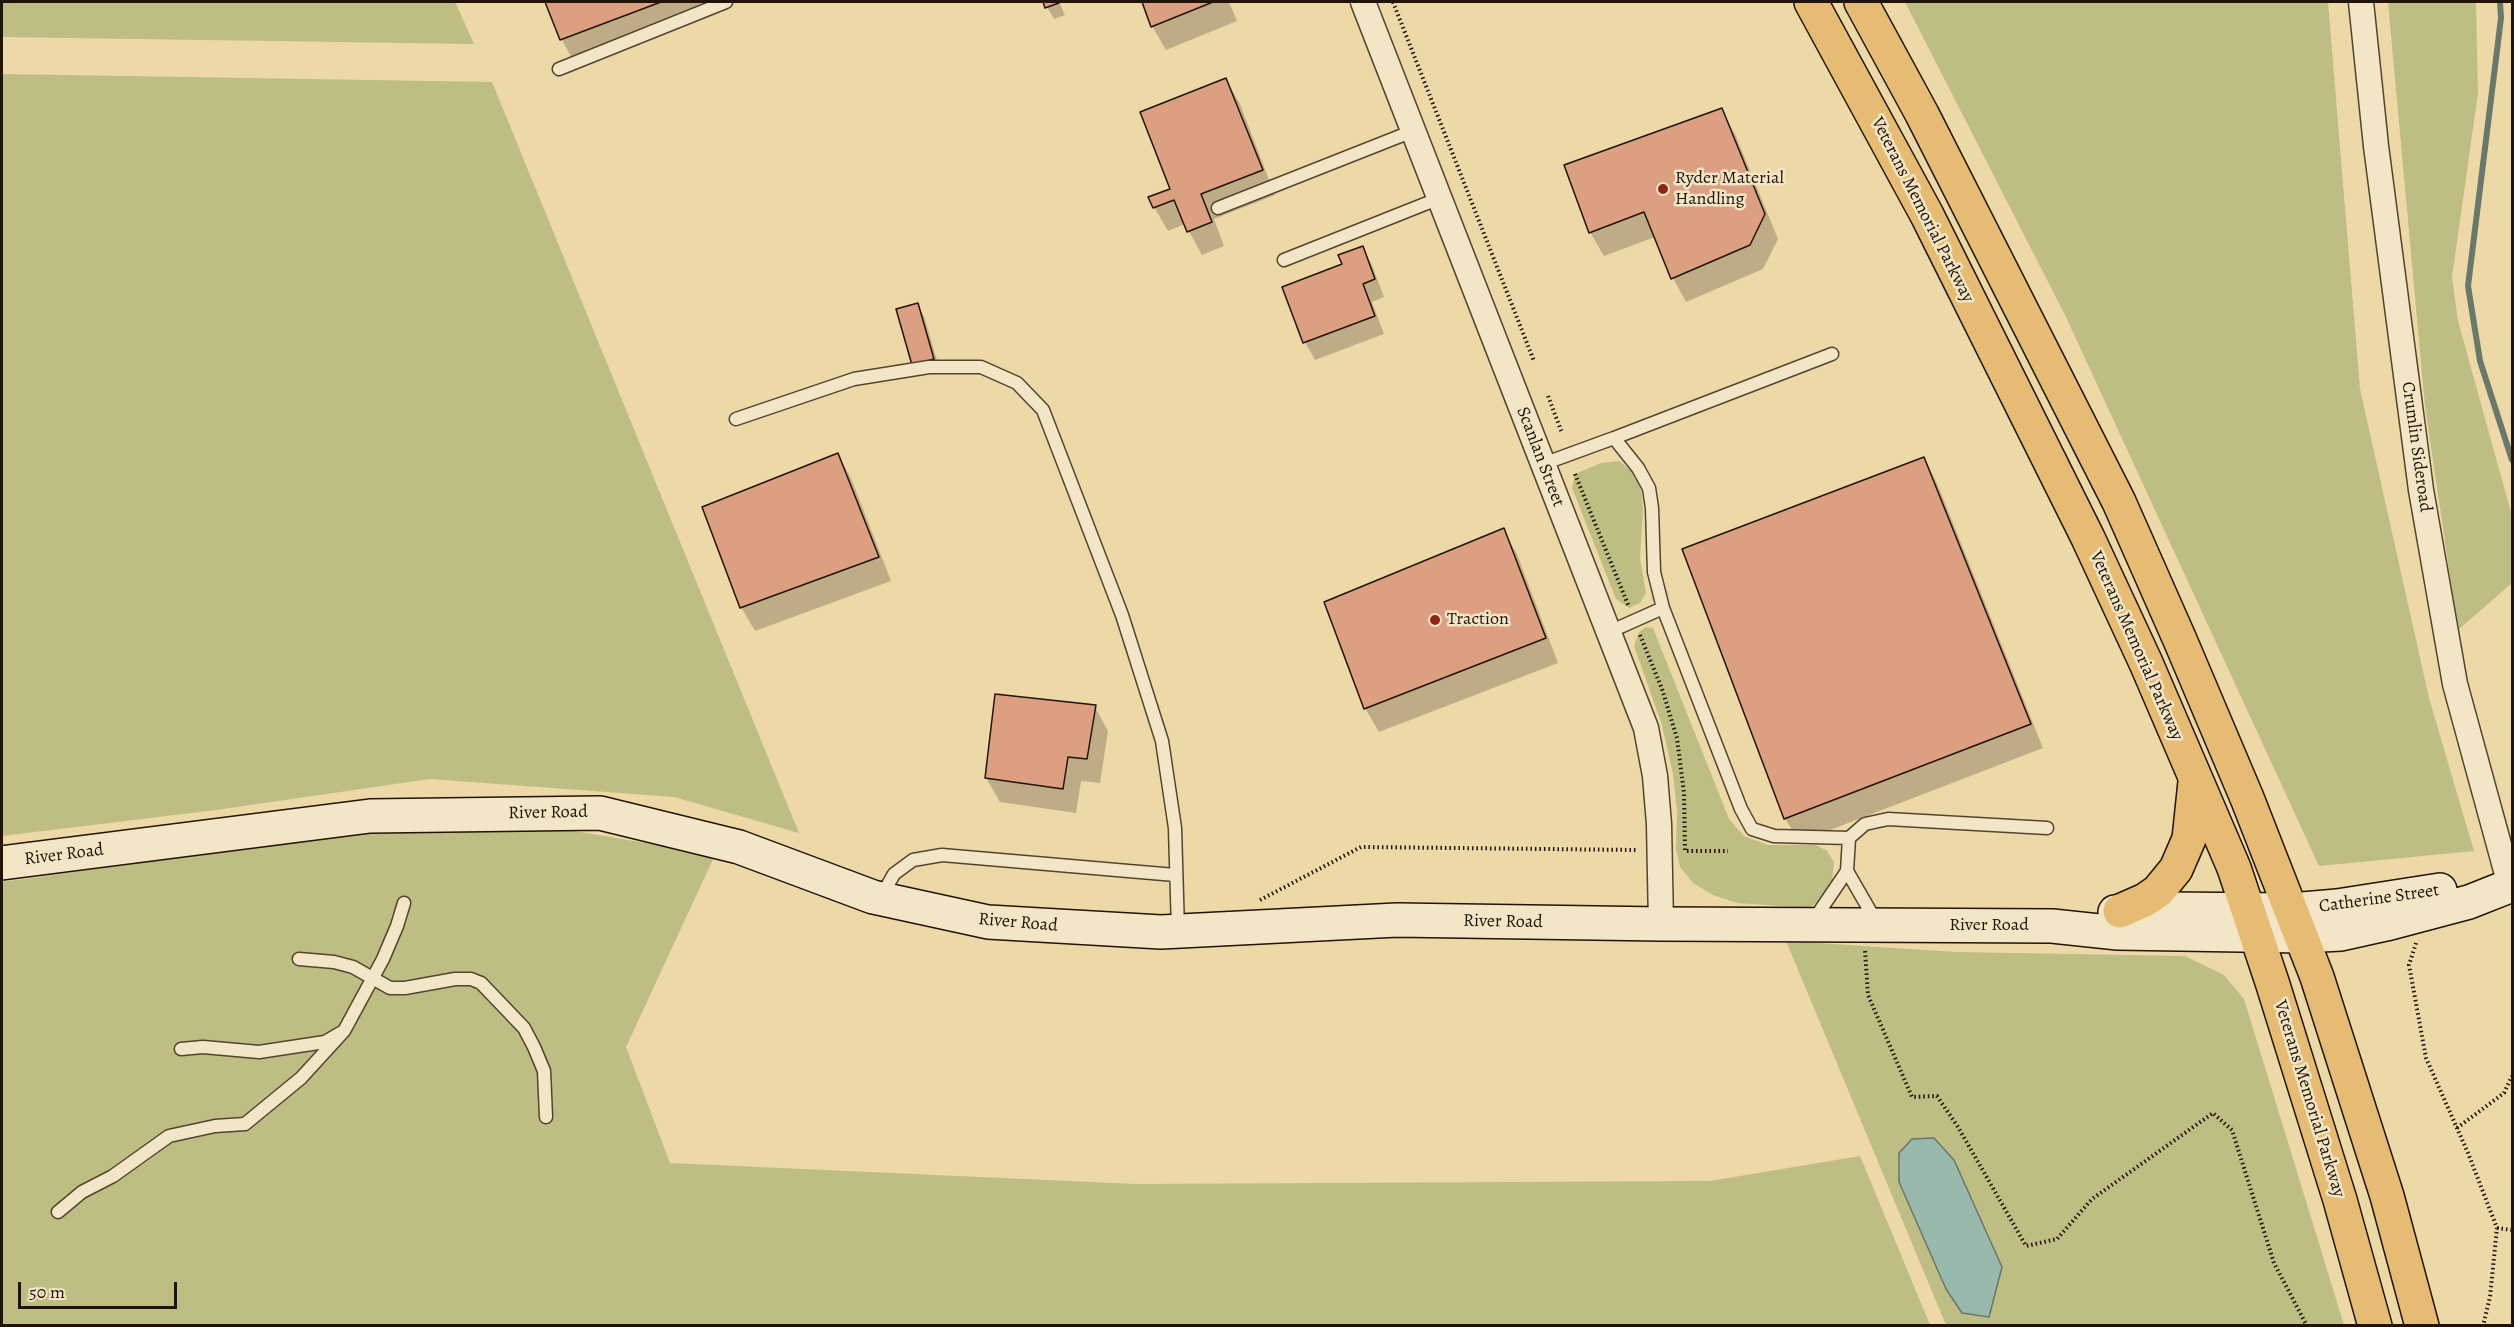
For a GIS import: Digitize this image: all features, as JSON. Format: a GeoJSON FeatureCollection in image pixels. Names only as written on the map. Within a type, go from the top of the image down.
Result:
{"type":"FeatureCollection","features":[{"type":"Feature","properties":{"kind":"highway","name":"Veterans Memorial Parkway"},"geometry":{"type":"LineString","coordinates":[[1811,2],[1927,216],[2083,528],[2146,663],[2234,868],[2340,1200],[2375,1325]]}},
{"type":"Feature","properties":{"kind":"highway"},"geometry":{"type":"LineString","coordinates":[[1861,2],[1922,114],[2119,502],[2247,798],[2296,923],[2386,1196],[2422,1326]]}},
{"type":"Feature","properties":{"kind":"highway"},"geometry":{"type":"LineString","coordinates":[[2120,911],[2145,900],[2158,891],[2176,869],[2189,839],[2195,777]]}},
{"type":"Feature","properties":{"kind":"street","name":"Scanlan Street"},"geometry":{"type":"LineString","coordinates":[[1363,2],[1646,728],[1656,776],[1661,924]]}},
{"type":"Feature","properties":{"kind":"street","name":"Crumlin Sideroad"},"geometry":{"type":"LineString","coordinates":[[2361,2],[2376,146],[2421,490],[2455,684],[2511,885]]}},
{"type":"Feature","properties":{"kind":"street","name":"River Road"},"geometry":{"type":"LineString","coordinates":[[2,863],[370,816],[600,813],[739,847],[881,898],[988,922],[1161,932],[1396,920],[1810,926],[2052,926],[2118,933],[2252,923],[2296,923]]}},
{"type":"Feature","properties":{"kind":"street","name":"Catherine Street"},"geometry":{"type":"LineString","coordinates":[[2296,923],[2337,906],[2466,886],[2511,885]]}},
{"type":"Feature","properties":{"kind":"street","name":"Catherine Street"},"geometry":{"type":"LineString","coordinates":[[2296,923],[2341,934],[2469,902],[2511,885]]}},
{"type":"Feature","properties":{"kind":"street","name":"River Road"},"geometry":{"type":"LineString","coordinates":[[2052,926],[2120,911],[2252,923]]}},
{"type":"Feature","properties":{"kind":"lane"},"geometry":{"type":"LineString","coordinates":[[559,69],[726,2]]}},
{"type":"Feature","properties":{"kind":"lane"},"geometry":{"type":"LineString","coordinates":[[1218,208],[1413,131]]}},
{"type":"Feature","properties":{"kind":"lane"},"geometry":{"type":"LineString","coordinates":[[1284,260],[1440,198]]}},
{"type":"Feature","properties":{"kind":"lane"},"geometry":{"type":"LineString","coordinates":[[1543,464],[1832,354]]}},
{"type":"Feature","properties":{"kind":"lane"},"geometry":{"type":"LineString","coordinates":[[736,419],[854,379],[928,367],[981,367],[1017,382],[1043,410],[1122,615],[1162,741],[1175,828],[1178,931]]}},
{"type":"Feature","properties":{"kind":"lane"},"geometry":{"type":"LineString","coordinates":[[1614,438],[1638,468],[1649,488],[1652,508],[1654,572],[1663,608],[1741,809],[1752,829],[1774,836],[1849,838],[1865,824],[1887,819],[2047,828]]}},
{"type":"Feature","properties":{"kind":"lane"},"geometry":{"type":"LineString","coordinates":[[1609,632],[1663,608]]}},
{"type":"Feature","properties":{"kind":"lane"},"geometry":{"type":"LineString","coordinates":[[1849,838],[1847,871],[1871,926]]}},
{"type":"Feature","properties":{"kind":"lane"},"geometry":{"type":"LineString","coordinates":[[881,898],[894,874],[913,860],[942,855],[1175,875]]}},
{"type":"Feature","properties":{"kind":"lane"},"geometry":{"type":"LineString","coordinates":[[1810,926],[1847,871]]}},
{"type":"Feature","properties":{"kind":"lane"},"geometry":{"type":"LineString","coordinates":[[57,1212],[82,1192],[113,1176],[169,1136],[215,1126],[245,1124],[301,1078],[344,1031],[392,939],[404,903]]}},
{"type":"Feature","properties":{"kind":"lane"},"geometry":{"type":"LineString","coordinates":[[299,959],[334,962],[353,967],[390,988],[405,988],[455,979],[471,979],[481,983],[524,1028],[534,1047],[544,1071],[546,1117]]}},
{"type":"Feature","properties":{"kind":"lane"},"geometry":{"type":"LineString","coordinates":[[182,1049],[203,1047],[259,1052],[325,1042],[344,1031]]}},
{"type":"Feature","properties":{"kind":"path"},"geometry":{"type":"LineString","coordinates":[[1393,2],[1534,361]]}},
{"type":"Feature","properties":{"kind":"path"},"geometry":{"type":"LineString","coordinates":[[1548,396],[1562,433]]}},
{"type":"Feature","properties":{"kind":"path"},"geometry":{"type":"LineString","coordinates":[[1575,474],[1629,608]]}},
{"type":"Feature","properties":{"kind":"path"},"geometry":{"type":"LineString","coordinates":[[1254,903],[1361,847],[1637,850]]}},
{"type":"Feature","properties":{"kind":"path"},"geometry":{"type":"LineString","coordinates":[[2424,913],[2409,965],[2426,1058],[2497,1228],[2490,1297],[2483,1326]]}},
{"type":"Feature","properties":{"kind":"path"},"geometry":{"type":"LineString","coordinates":[[1871,926],[1868,995],[1912,1097],[1937,1096],[1958,1127],[2026,1246],[2057,1239],[2092,1199],[2213,1113],[2232,1130],[2274,1263],[2307,1326]]}},
{"type":"Feature","properties":{"kind":"path"},"geometry":{"type":"LineString","coordinates":[[2457,1128],[2504,1093],[2512,1076]]}},
{"type":"Feature","properties":{"kind":"path"},"geometry":{"type":"LineString","coordinates":[[2497,1228],[2512,1230]]}},
{"type":"Feature","properties":{"kind":"green space"},"geometry":{"type":"Polygon","coordinates":[[[2,2],[455,2],[474,44],[2,37],[2,2]]]}},
{"type":"Feature","properties":{"kind":"green space"},"geometry":{"type":"Polygon","coordinates":[[[1905,2],[2328,2],[2360,389],[2429,698],[2474,851],[2319,866],[2066,317],[1905,2]]]}},
{"type":"Feature","properties":{"kind":"green space"},"geometry":{"type":"Polygon","coordinates":[[[2388,2],[2476,2],[2478,93],[2452,277],[2458,321],[2512,516],[2512,583],[2458,630],[2425,406],[2388,2]]]}},
{"type":"Feature","properties":{"kind":"green space"},"geometry":{"type":"Polygon","coordinates":[[[2,74],[492,82],[799,833],[674,797],[430,779],[216,810],[2,836],[2,74]]]}},
{"type":"Feature","properties":{"kind":"green space"},"geometry":{"type":"Polygon","coordinates":[[[1619,461],[1635,474],[1641,489],[1643,509],[1640,558],[1646,593],[1640,603],[1629,608],[1616,599],[1572,488],[1575,474],[1601,463],[1619,461]]]}},
{"type":"Feature","properties":{"kind":"green space"},"geometry":{"type":"Polygon","coordinates":[[[1646,627],[1653,628],[1729,819],[1744,836],[1768,845],[1815,845],[1826,850],[1834,862],[1832,881],[1827,891],[1811,908],[1737,903],[1713,895],[1693,883],[1680,867],[1676,849],[1677,812],[1673,774],[1662,725],[1634,646],[1639,632],[1646,627]]]}},
{"type":"Feature","properties":{"kind":"green space"},"geometry":{"type":"Polygon","coordinates":[[[551,827],[693,851],[714,857],[626,1047],[670,1163],[1135,1184],[1710,1181],[1860,1156],[1930,1325],[2,1326],[2,882],[363,832],[551,827]]]}},
{"type":"Feature","properties":{"kind":"green space"},"geometry":{"type":"Polygon","coordinates":[[[1786,941],[1956,952],[2185,956],[2224,975],[2244,999],[2344,1325],[1946,1325],[1786,941]]]}},
{"type":"Feature","properties":{"kind":"shaded area"},"geometry":{"type":"Polygon","coordinates":[[[1934,1138],[1954,1160],[2002,1267],[1989,1317],[1962,1313],[1946,1289],[1899,1182],[1899,1153],[1912,1139],[1934,1138]]]}},
{"type":"Feature","properties":{"kind":"building"},"geometry":{"type":"Polygon","coordinates":[[[545,2],[661,2],[560,40],[545,2]]]}},
{"type":"Feature","properties":{"kind":"building"},"geometry":{"type":"Polygon","coordinates":[[[1043,2],[1059,2],[1059,3],[1045,8],[1043,2]]]}},
{"type":"Feature","properties":{"kind":"building"},"geometry":{"type":"Polygon","coordinates":[[[1142,2],[1213,2],[1151,27],[1142,2]]]}},
{"type":"Feature","properties":{"kind":"building"},"geometry":{"type":"Polygon","coordinates":[[[1226,78],[1263,170],[1201,194],[1212,222],[1187,232],[1174,200],[1153,208],[1148,197],[1170,189],[1140,112],[1226,78]]]}},
{"type":"Feature","properties":{"kind":"building","name":"Ryder Material Handling"},"geometry":{"type":"Polygon","coordinates":[[[1722,108],[1765,214],[1750,245],[1671,279],[1644,212],[1589,233],[1564,165],[1722,108]]]}},
{"type":"Feature","properties":{"kind":"building"},"geometry":{"type":"Polygon","coordinates":[[[1363,246],[1375,279],[1363,284],[1375,316],[1303,343],[1282,287],[1342,264],[1338,255],[1363,246]]]}},
{"type":"Feature","properties":{"kind":"building"},"geometry":{"type":"Polygon","coordinates":[[[918,303],[934,359],[912,365],[896,309],[918,303]]]}},
{"type":"Feature","properties":{"kind":"building"},"geometry":{"type":"Polygon","coordinates":[[[838,453],[879,557],[740,608],[702,507],[838,453]]]}},
{"type":"Feature","properties":{"kind":"building"},"geometry":{"type":"Polygon","coordinates":[[[1924,457],[2031,724],[1784,819],[1682,549],[1924,457]]]}},
{"type":"Feature","properties":{"kind":"building","name":"Traction"},"geometry":{"type":"Polygon","coordinates":[[[1504,528],[1546,638],[1364,709],[1324,602],[1504,528]]]}},
{"type":"Feature","properties":{"kind":"building"},"geometry":{"type":"Polygon","coordinates":[[[995,694],[1096,705],[1087,759],[1068,757],[1063,789],[985,778],[995,694]]]}},
{"type":"Feature","properties":{"kind":"waterway"},"geometry":{"type":"LineString","coordinates":[[2500,2],[2501,18],[2468,286],[2480,361],[2512,460]]}},
{"type":"Feature","properties":{"kind":"place","name":"Ryder Material Handling"},"geometry":{"type":"Point","coordinates":[1663,189]}},
{"type":"Feature","properties":{"kind":"place","name":"Traction"},"geometry":{"type":"Point","coordinates":[1435,620]}}]}
